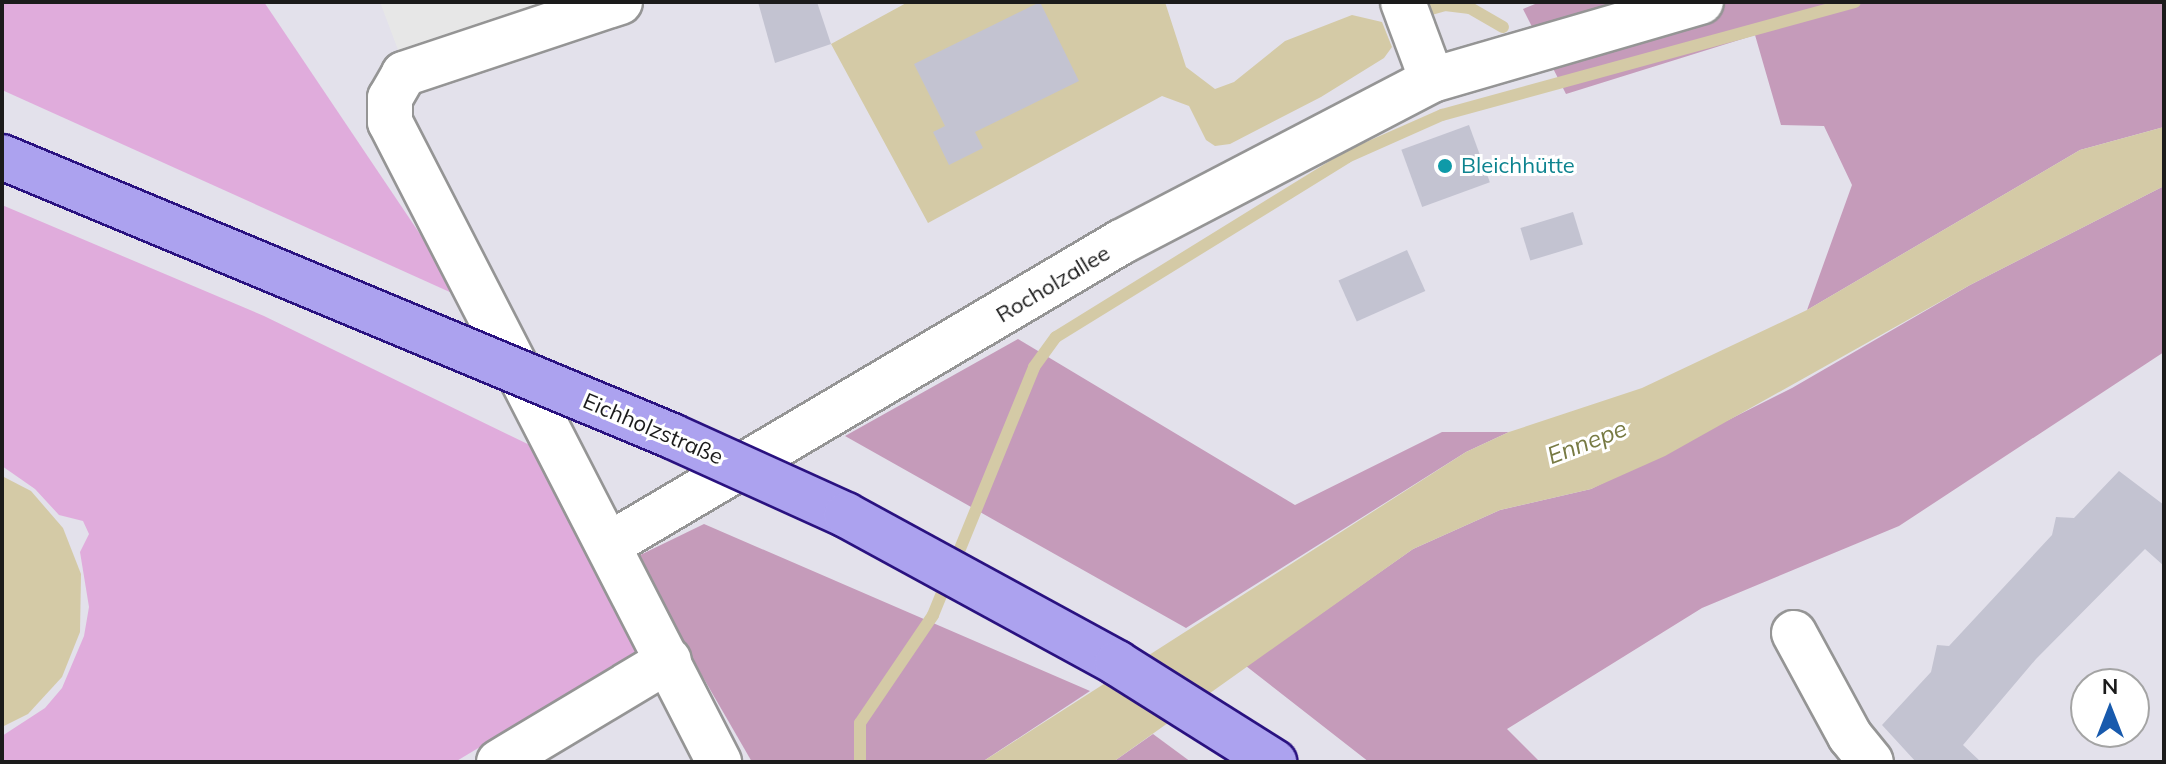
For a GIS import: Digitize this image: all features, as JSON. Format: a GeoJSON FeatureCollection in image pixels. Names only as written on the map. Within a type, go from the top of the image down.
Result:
{"type":"FeatureCollection","features":[{"type":"Feature","properties":{"kind":"main road","name":"Eichholzstraße"},"geometry":{"type":"LineString","coordinates":[[2,157],[672,436],[846,515],[1045,621],[1274,762]]}},
{"type":"Feature","properties":{"kind":"street"},"geometry":{"type":"LineString","coordinates":[[620,2],[404,74],[390,98],[390,122],[610,544],[719,762]]}},
{"type":"Feature","properties":{"kind":"street"},"geometry":{"type":"LineString","coordinates":[[1403,2],[1432,80]]}},
{"type":"Feature","properties":{"kind":"street","name":"Rocholzallee"},"geometry":{"type":"LineString","coordinates":[[610,544],[1121,242],[1432,80],[1701,2]]}},
{"type":"Feature","properties":{"kind":"street"},"geometry":{"type":"LineString","coordinates":[[1794,633],[1850,736],[1871,762]]}},
{"type":"Feature","properties":{"kind":"street"},"geometry":{"type":"LineString","coordinates":[[499,762],[669,660]]}},
{"type":"Feature","properties":{"kind":"shaded area"},"geometry":{"type":"Polygon","coordinates":[[[2,2],[264,2],[463,298],[2,90],[2,2]]]}},
{"type":"Feature","properties":{"kind":"shaded area"},"geometry":{"type":"Polygon","coordinates":[[[380,2],[604,2],[403,63],[380,2]]]}},
{"type":"Feature","properties":{"kind":"shaded area"},"geometry":{"type":"Polygon","coordinates":[[[1540,2],[2164,2],[2164,127],[2080,150],[1807,310],[1852,185],[1824,126],[1781,125],[1755,35],[1566,94],[1523,9],[1540,2]]]}},
{"type":"Feature","properties":{"kind":"shaded area"},"geometry":{"type":"Polygon","coordinates":[[[2164,186],[2164,352],[1899,526],[1702,608],[1507,729],[1540,762],[1369,762],[1246,666],[1413,549],[1500,510],[1591,489],[1792,388],[1970,285],[2164,186]]]}},
{"type":"Feature","properties":{"kind":"shaded area"},"geometry":{"type":"Polygon","coordinates":[[[2,205],[264,316],[538,449],[636,653],[455,762],[2,762],[2,736],[45,708],[62,688],[84,636],[89,607],[80,552],[89,534],[83,521],[59,515],[35,489],[2,466],[2,205]]]}},
{"type":"Feature","properties":{"kind":"shaded area"},"geometry":{"type":"Polygon","coordinates":[[[1018,339],[1295,505],[1442,432],[1509,432],[1466,452],[1186,628],[845,436],[1018,339]]]}},
{"type":"Feature","properties":{"kind":"shaded area"},"geometry":{"type":"Polygon","coordinates":[[[704,524],[1090,691],[982,762],[752,762],[634,558],[704,524]]]}},
{"type":"Feature","properties":{"kind":"shaded area"},"geometry":{"type":"Polygon","coordinates":[[[1153,734],[1191,762],[1113,762],[1153,734]]]}},
{"type":"Feature","properties":{"kind":"water"},"geometry":{"type":"Polygon","coordinates":[[[908,2],[1165,2],[1186,67],[1215,89],[1234,82],[1285,41],[1352,15],[1382,22],[1392,47],[1384,58],[1321,97],[1230,144],[1215,146],[1206,140],[1189,106],[1162,96],[928,223],[831,44],[908,2]]]}},
{"type":"Feature","properties":{"kind":"water","name":"Ennepe"},"geometry":{"type":"Polygon","coordinates":[[[2164,127],[2164,186],[1970,285],[1665,456],[1591,489],[1500,510],[1413,549],[1113,762],[982,762],[1466,452],[1509,432],[1642,388],[1807,310],[2080,150],[2164,127]]]}},
{"type":"Feature","properties":{"kind":"water"},"geometry":{"type":"Polygon","coordinates":[[[2,476],[31,491],[63,528],[81,574],[80,632],[62,677],[28,714],[2,727],[2,476]]]}},
{"type":"Feature","properties":{"kind":"building"},"geometry":{"type":"Polygon","coordinates":[[[758,2],[817,2],[831,44],[775,63],[758,2]]]}},
{"type":"Feature","properties":{"kind":"building"},"geometry":{"type":"Polygon","coordinates":[[[1040,2],[1079,81],[975,132],[983,148],[949,165],[933,132],[945,126],[914,64],[1040,2]]]}},
{"type":"Feature","properties":{"kind":"building","name":"Bleichhütte"},"geometry":{"type":"Polygon","coordinates":[[[1469,125],[1490,182],[1422,207],[1401,150],[1469,125]]]}},
{"type":"Feature","properties":{"kind":"building"},"geometry":{"type":"Polygon","coordinates":[[[1573,212],[1583,245],[1530,261],[1520,228],[1573,212]]]}},
{"type":"Feature","properties":{"kind":"building"},"geometry":{"type":"Polygon","coordinates":[[[1407,250],[1425,291],[1357,322],[1338,281],[1407,250]]]}},
{"type":"Feature","properties":{"kind":"building"},"geometry":{"type":"Polygon","coordinates":[[[2119,471],[2164,505],[2164,566],[2145,549],[2036,659],[1963,745],[1981,762],[1916,762],[1882,725],[1931,672],[1937,645],[1949,646],[2052,535],[2056,517],[2074,518],[2119,471]]]}},
{"type":"Feature","properties":{"kind":"waterway"},"geometry":{"type":"LineString","coordinates":[[860,762],[860,723],[933,615],[1034,367],[1056,337],[1347,157],[1442,115],[1855,2]]}},
{"type":"Feature","properties":{"kind":"waterway"},"geometry":{"type":"LineString","coordinates":[[1424,11],[1445,5],[1470,8],[1503,27]]}},
{"type":"Feature","properties":{"kind":"place","name":"Bleichhütte"},"geometry":{"type":"Point","coordinates":[1445,166]}}]}
